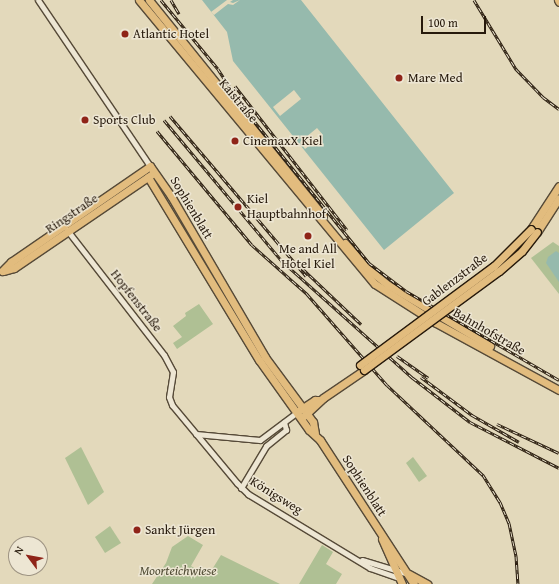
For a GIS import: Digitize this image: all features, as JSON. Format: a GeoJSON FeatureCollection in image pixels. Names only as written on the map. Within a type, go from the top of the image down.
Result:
{"type":"FeatureCollection","features":[{"type":"Feature","properties":{"kind":"main road","name":"Kaistraße"},"geometry":{"type":"LineString","coordinates":[[139,0],[363,272],[388,294],[444,327]]}},
{"type":"Feature","properties":{"kind":"main road","name":"Kaistraße"},"geometry":{"type":"LineString","coordinates":[[148,0],[342,239],[367,268],[388,285]]}},
{"type":"Feature","properties":{"kind":"main road","name":"Sophienblatt"},"geometry":{"type":"LineString","coordinates":[[147,169],[155,173],[265,357],[302,413],[309,430],[315,433],[409,574],[413,584]]}},
{"type":"Feature","properties":{"kind":"main road","name":"Ringstraße"},"geometry":{"type":"LineString","coordinates":[[66,228],[147,169]]}},
{"type":"Feature","properties":{"kind":"main road","name":"Ringstraße"},"geometry":{"type":"LineString","coordinates":[[1,271],[11,262],[155,173]]}},
{"type":"Feature","properties":{"kind":"main road","name":"Sophienblatt"},"geometry":{"type":"LineString","coordinates":[[148,177],[259,360],[302,413]]}},
{"type":"Feature","properties":{"kind":"main road","name":"Gablenzstraße"},"geometry":{"type":"LineString","coordinates":[[534,230],[559,186]]}},
{"type":"Feature","properties":{"kind":"main road","name":"Gablenzstraße"},"geometry":{"type":"LineString","coordinates":[[302,413],[494,266],[534,230],[559,198]]}},
{"type":"Feature","properties":{"kind":"main road","name":"Bahnhofstraße"},"geometry":{"type":"LineString","coordinates":[[388,285],[559,386]]}},
{"type":"Feature","properties":{"kind":"main road","name":"Bahnhofstraße"},"geometry":{"type":"LineString","coordinates":[[444,327],[559,390]]}},
{"type":"Feature","properties":{"kind":"main road","name":"Sophienblatt"},"geometry":{"type":"LineString","coordinates":[[379,531],[394,569],[401,581]]}},
{"type":"Feature","properties":{"kind":"main road"},"geometry":{"type":"LineString","coordinates":[[409,574],[428,584]]}},
{"type":"Feature","properties":{"kind":"main road"},"geometry":{"type":"LineString","coordinates":[[401,581],[413,584]]}},
{"type":"Feature","properties":{"kind":"street","name":"Sophienblatt"},"geometry":{"type":"LineString","coordinates":[[38,0],[147,169],[148,177]]}},
{"type":"Feature","properties":{"kind":"street","name":"Hopfenstraße"},"geometry":{"type":"LineString","coordinates":[[66,228],[172,368],[173,375],[169,397]]}},
{"type":"Feature","properties":{"kind":"street","name":"Königsweg"},"geometry":{"type":"LineString","coordinates":[[169,397],[172,405],[241,488],[370,568],[401,581]]}},
{"type":"Feature","properties":{"kind":"street"},"geometry":{"type":"LineString","coordinates":[[196,434],[255,440],[302,413]]}},
{"type":"Feature","properties":{"kind":"street"},"geometry":{"type":"LineString","coordinates":[[241,488],[266,446],[286,430],[284,422]]}},
{"type":"Feature","properties":{"kind":"street","name":"Königsweg"},"geometry":{"type":"LineString","coordinates":[[357,559],[409,574]]}},
{"type":"Feature","properties":{"kind":"green space"},"geometry":{"type":"Polygon","coordinates":[[[553,242],[559,246],[559,294],[531,258],[553,242]]]}},
{"type":"Feature","properties":{"kind":"green space"},"geometry":{"type":"Polygon","coordinates":[[[199,304],[213,324],[177,349],[173,343],[182,337],[173,326],[186,316],[185,313],[199,304]]]}},
{"type":"Feature","properties":{"kind":"green space"},"geometry":{"type":"Polygon","coordinates":[[[81,447],[104,492],[88,505],[65,458],[81,447]]]}},
{"type":"Feature","properties":{"kind":"green space"},"geometry":{"type":"Polygon","coordinates":[[[413,457],[427,476],[419,482],[406,463],[413,457]]]}},
{"type":"Feature","properties":{"kind":"green space"},"geometry":{"type":"Polygon","coordinates":[[[110,526],[121,543],[105,553],[95,537],[110,526]]]}},
{"type":"Feature","properties":{"kind":"green space","name":"Moorteichwiese"},"geometry":{"type":"Polygon","coordinates":[[[188,536],[203,545],[191,566],[208,576],[221,555],[280,584],[152,584],[166,563],[172,547],[188,536]]]}},
{"type":"Feature","properties":{"kind":"green space"},"geometry":{"type":"Polygon","coordinates":[[[322,545],[333,552],[326,564],[342,574],[336,584],[299,584],[322,545]]]}},
{"type":"Feature","properties":{"kind":"water"},"geometry":{"type":"Polygon","coordinates":[[[202,0],[301,0],[454,193],[384,250],[233,61],[227,32],[202,0]]]}},
{"type":"Feature","properties":{"kind":"water"},"geometry":{"type":"Polygon","coordinates":[[[556,251],[559,253],[559,282],[546,263],[548,257],[556,251]]]}},
{"type":"Feature","properties":{"kind":"pier"},"geometry":{"type":"Polygon","coordinates":[[[227,0],[233,0],[230,2],[233,3],[240,0],[233,5],[228,4],[214,15],[211,12],[227,0]]]}},
{"type":"Feature","properties":{"kind":"pier"},"geometry":{"type":"Polygon","coordinates":[[[294,90],[301,99],[280,116],[273,107],[294,90]]]}},
{"type":"Feature","properties":{"kind":"pier"},"geometry":{"type":"Polygon","coordinates":[[[317,128],[323,135],[305,149],[300,142],[317,128]]]}},
{"type":"Feature","properties":{"kind":"railway"},"geometry":{"type":"LineString","coordinates":[[161,0],[218,69],[242,106],[369,263],[406,291],[559,380]]}},
{"type":"Feature","properties":{"kind":"railway"},"geometry":{"type":"LineString","coordinates":[[171,0],[179,14]]}},
{"type":"Feature","properties":{"kind":"railway"},"geometry":{"type":"LineString","coordinates":[[474,0],[516,69],[543,97],[559,109]]}},
{"type":"Feature","properties":{"kind":"railway"},"geometry":{"type":"LineString","coordinates":[[235,86],[347,230]]}},
{"type":"Feature","properties":{"kind":"railway"},"geometry":{"type":"LineString","coordinates":[[170,116],[306,276]]}},
{"type":"Feature","properties":{"kind":"railway"},"geometry":{"type":"LineString","coordinates":[[164,120],[282,261],[413,378],[470,422],[559,468]]}},
{"type":"Feature","properties":{"kind":"railway"},"geometry":{"type":"LineString","coordinates":[[157,131],[252,245],[307,294],[387,385],[483,475],[500,502],[509,523],[516,556],[518,584]]}},
{"type":"Feature","properties":{"kind":"railway"},"geometry":{"type":"LineString","coordinates":[[303,269],[361,324]]}},
{"type":"Feature","properties":{"kind":"railway"},"geometry":{"type":"LineString","coordinates":[[397,356],[428,378]]}},
{"type":"Feature","properties":{"kind":"railway"},"geometry":{"type":"LineString","coordinates":[[421,377],[472,415],[519,442]]}},
{"type":"Feature","properties":{"kind":"railway"},"geometry":{"type":"LineString","coordinates":[[497,424],[559,453]]}},
{"type":"Feature","properties":{"kind":"place","name":"Atlantic Hotel"},"geometry":{"type":"Point","coordinates":[125,34]}},
{"type":"Feature","properties":{"kind":"place","name":"Mare Med"},"geometry":{"type":"Point","coordinates":[399,78]}},
{"type":"Feature","properties":{"kind":"place","name":"Sports Club"},"geometry":{"type":"Point","coordinates":[85,120]}},
{"type":"Feature","properties":{"kind":"place","name":"CinemaxX Kiel"},"geometry":{"type":"Point","coordinates":[235,141]}},
{"type":"Feature","properties":{"kind":"place","name":"Kiel Hauptbahnhof"},"geometry":{"type":"Point","coordinates":[238,207]}},
{"type":"Feature","properties":{"kind":"place","name":"Me and All Hotel Kiel"},"geometry":{"type":"Point","coordinates":[308,236]}},
{"type":"Feature","properties":{"kind":"place","name":"Sankt Jürgen"},"geometry":{"type":"Point","coordinates":[137,530]}}]}
